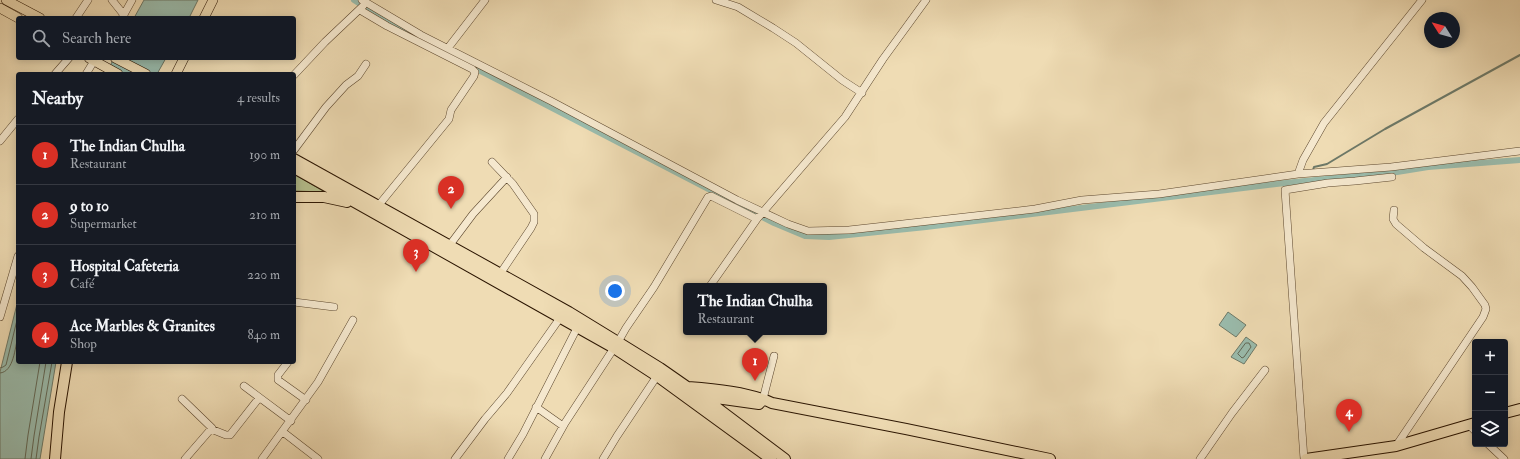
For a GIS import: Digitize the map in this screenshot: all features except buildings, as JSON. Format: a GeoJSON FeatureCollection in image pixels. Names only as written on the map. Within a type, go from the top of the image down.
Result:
{"type":"FeatureCollection","features":[{"type":"Feature","properties":{"kind":"highway"},"geometry":{"type":"LineString","coordinates":[[296,160],[569,312],[616,345],[672,388],[700,396],[742,402],[766,402]]}},
{"type":"Feature","properties":{"kind":"highway"},"geometry":{"type":"LineString","coordinates":[[296,169],[577,328],[651,362],[770,459]]}},
{"type":"Feature","properties":{"kind":"highway"},"geometry":{"type":"LineString","coordinates":[[296,197],[324,197],[363,206]]}},
{"type":"Feature","properties":{"kind":"highway"},"geometry":{"type":"LineString","coordinates":[[55,459],[59,412],[67,364]]}},
{"type":"Feature","properties":{"kind":"highway"},"geometry":{"type":"LineString","coordinates":[[686,392],[703,388],[766,402],[906,428],[1050,459]]}},
{"type":"Feature","properties":{"kind":"highway"},"geometry":{"type":"LineString","coordinates":[[700,396],[785,459]]}},
{"type":"Feature","properties":{"kind":"highway"},"geometry":{"type":"LineString","coordinates":[[732,419],[734,410],[742,402]]}},
{"type":"Feature","properties":{"kind":"highway"},"geometry":{"type":"LineString","coordinates":[[1508,413],[1520,409]]}},
{"type":"Feature","properties":{"kind":"highway"},"geometry":{"type":"LineString","coordinates":[[1305,459],[1396,446],[1472,426]]}},
{"type":"Feature","properties":{"kind":"main road"},"geometry":{"type":"LineString","coordinates":[[6,0],[18,3],[37,16]]}},
{"type":"Feature","properties":{"kind":"main road"},"geometry":{"type":"LineString","coordinates":[[205,16],[213,0]]}},
{"type":"Feature","properties":{"kind":"main road"},"geometry":{"type":"LineString","coordinates":[[0,8],[16,17]]}},
{"type":"Feature","properties":{"kind":"main road"},"geometry":{"type":"LineString","coordinates":[[119,60],[142,72]]}},
{"type":"Feature","properties":{"kind":"main road"},"geometry":{"type":"LineString","coordinates":[[177,72],[183,60]]}},
{"type":"Feature","properties":{"kind":"main road"},"geometry":{"type":"LineString","coordinates":[[95,61],[114,72]]}},
{"type":"Feature","properties":{"kind":"street"},"geometry":{"type":"LineString","coordinates":[[77,16],[88,0]]}},
{"type":"Feature","properties":{"kind":"street"},"geometry":{"type":"LineString","coordinates":[[112,0],[123,16],[132,0]]}},
{"type":"Feature","properties":{"kind":"street"},"geometry":{"type":"LineString","coordinates":[[448,48],[485,0]]}},
{"type":"Feature","properties":{"kind":"street"},"geometry":{"type":"LineString","coordinates":[[716,0],[738,7],[773,28],[796,43],[842,80],[862,93]]}},
{"type":"Feature","properties":{"kind":"street"},"geometry":{"type":"LineString","coordinates":[[712,283],[762,212],[846,117],[883,59],[926,0]]}},
{"type":"Feature","properties":{"kind":"street"},"geometry":{"type":"LineString","coordinates":[[1298,174],[1303,160],[1324,123],[1422,0]]}},
{"type":"Feature","properties":{"kind":"street"},"geometry":{"type":"LineString","coordinates":[[364,4],[762,212],[808,231],[849,230],[1027,210],[1082,200],[1167,193],[1298,174],[1390,167],[1520,151]]}},
{"type":"Feature","properties":{"kind":"street"},"geometry":{"type":"LineString","coordinates":[[296,73],[364,4]]}},
{"type":"Feature","properties":{"kind":"street"},"geometry":{"type":"LineString","coordinates":[[364,4],[387,26],[472,69],[475,72],[474,76],[451,110],[449,118],[378,206]]}},
{"type":"Feature","properties":{"kind":"street"},"geometry":{"type":"LineString","coordinates":[[57,72],[66,60]]}},
{"type":"Feature","properties":{"kind":"street"},"geometry":{"type":"LineString","coordinates":[[87,72],[95,61]]}},
{"type":"Feature","properties":{"kind":"street"},"geometry":{"type":"LineString","coordinates":[[296,147],[326,107],[346,85],[358,76],[366,64]]}},
{"type":"Feature","properties":{"kind":"street"},"geometry":{"type":"LineString","coordinates":[[0,140],[16,121]]}},
{"type":"Feature","properties":{"kind":"street"},"geometry":{"type":"LineString","coordinates":[[492,162],[523,196],[534,214],[534,222],[500,274]]}},
{"type":"Feature","properties":{"kind":"street"},"geometry":{"type":"LineString","coordinates":[[1327,172],[1328,183]]}},
{"type":"Feature","properties":{"kind":"street"},"geometry":{"type":"LineString","coordinates":[[449,246],[473,214],[507,177]]}},
{"type":"Feature","properties":{"kind":"street"},"geometry":{"type":"LineString","coordinates":[[1305,459],[1284,191],[1286,189],[1328,183],[1392,177]]}},
{"type":"Feature","properties":{"kind":"street"},"geometry":{"type":"LineString","coordinates":[[545,459],[563,426],[654,287],[708,197],[711,196],[757,219]]}},
{"type":"Feature","properties":{"kind":"street"},"geometry":{"type":"LineString","coordinates":[[1394,210],[1393,219],[1396,224],[1424,248],[1462,276],[1483,301],[1486,309],[1479,323],[1396,446]]}},
{"type":"Feature","properties":{"kind":"street"},"geometry":{"type":"LineString","coordinates":[[0,317],[2,299],[16,261]]}},
{"type":"Feature","properties":{"kind":"street"},"geometry":{"type":"LineString","coordinates":[[296,302],[334,307]]}},
{"type":"Feature","properties":{"kind":"street"},"geometry":{"type":"LineString","coordinates":[[455,459],[507,393],[560,318]]}},
{"type":"Feature","properties":{"kind":"street"},"geometry":{"type":"LineString","coordinates":[[262,459],[284,432],[325,372],[353,320]]}},
{"type":"Feature","properties":{"kind":"street"},"geometry":{"type":"LineString","coordinates":[[508,459],[577,328]]}},
{"type":"Feature","properties":{"kind":"street"},"geometry":{"type":"LineString","coordinates":[[766,402],[774,356]]}},
{"type":"Feature","properties":{"kind":"street"},"geometry":{"type":"LineString","coordinates":[[287,364],[278,376],[278,380],[306,400]]}},
{"type":"Feature","properties":{"kind":"street"},"geometry":{"type":"LineString","coordinates":[[1200,459],[1232,413],[1266,370]]}},
{"type":"Feature","properties":{"kind":"street"},"geometry":{"type":"LineString","coordinates":[[603,459],[657,376]]}},
{"type":"Feature","properties":{"kind":"street"},"geometry":{"type":"LineString","coordinates":[[244,386],[291,421]]}},
{"type":"Feature","properties":{"kind":"street"},"geometry":{"type":"LineString","coordinates":[[182,399],[212,428],[226,435],[230,434],[259,398]]}},
{"type":"Feature","properties":{"kind":"street"},"geometry":{"type":"LineString","coordinates":[[536,407],[563,426]]}},
{"type":"Feature","properties":{"kind":"street"},"geometry":{"type":"LineString","coordinates":[[185,459],[212,428]]}},
{"type":"Feature","properties":{"kind":"street"},"geometry":{"type":"LineString","coordinates":[[284,432],[318,459]]}},
{"type":"Feature","properties":{"kind":"street"},"geometry":{"type":"LineString","coordinates":[[1491,447],[1504,459]]}},
{"type":"Feature","properties":{"kind":"green space"},"geometry":{"type":"Polygon","coordinates":[[[296,175],[325,192],[296,191],[296,175]]]}},
{"type":"Feature","properties":{"kind":"water"},"geometry":{"type":"Polygon","coordinates":[[[144,0],[198,0],[190,16],[135,16],[144,0]]]}},
{"type":"Feature","properties":{"kind":"water"},"geometry":{"type":"Polygon","coordinates":[[[113,60],[165,60],[158,72],[107,72],[113,60]]]}},
{"type":"Feature","properties":{"kind":"water"},"geometry":{"type":"Polygon","coordinates":[[[16,308],[16,364],[56,364],[40,459],[0,459],[0,372],[16,308]]]}},
{"type":"Feature","properties":{"kind":"water"},"geometry":{"type":"Polygon","coordinates":[[[1228,312],[1246,325],[1236,337],[1219,325],[1228,312]]]}},
{"type":"Feature","properties":{"kind":"water"},"geometry":{"type":"Polygon","coordinates":[[[1246,337],[1257,345],[1244,364],[1231,357],[1246,337]]]}},
{"type":"Feature","properties":{"kind":"waterway"},"geometry":{"type":"LineString","coordinates":[[354,0],[379,16],[440,49]]}},
{"type":"Feature","properties":{"kind":"waterway"},"geometry":{"type":"LineString","coordinates":[[1313,170],[1314,167],[1327,164],[1385,129],[1520,55]]}},
{"type":"Feature","properties":{"kind":"waterway"},"geometry":{"type":"LineString","coordinates":[[469,65],[774,223],[805,236],[829,237],[926,227],[1285,183],[1397,172],[1428,167],[1520,160]]}},
{"type":"Feature","properties":{"kind":"place","name":"9 to 10"},"geometry":{"type":"Point","coordinates":[451,209]}},
{"type":"Feature","properties":{"kind":"place","name":"Hospital Cafeteria"},"geometry":{"type":"Point","coordinates":[416,272]}},
{"type":"Feature","properties":{"kind":"place","name":"The Indian Chulha"},"geometry":{"type":"Point","coordinates":[755,381]}},
{"type":"Feature","properties":{"kind":"place","name":"Ace Marbles & Granites"},"geometry":{"type":"Point","coordinates":[1349,432]}}]}
